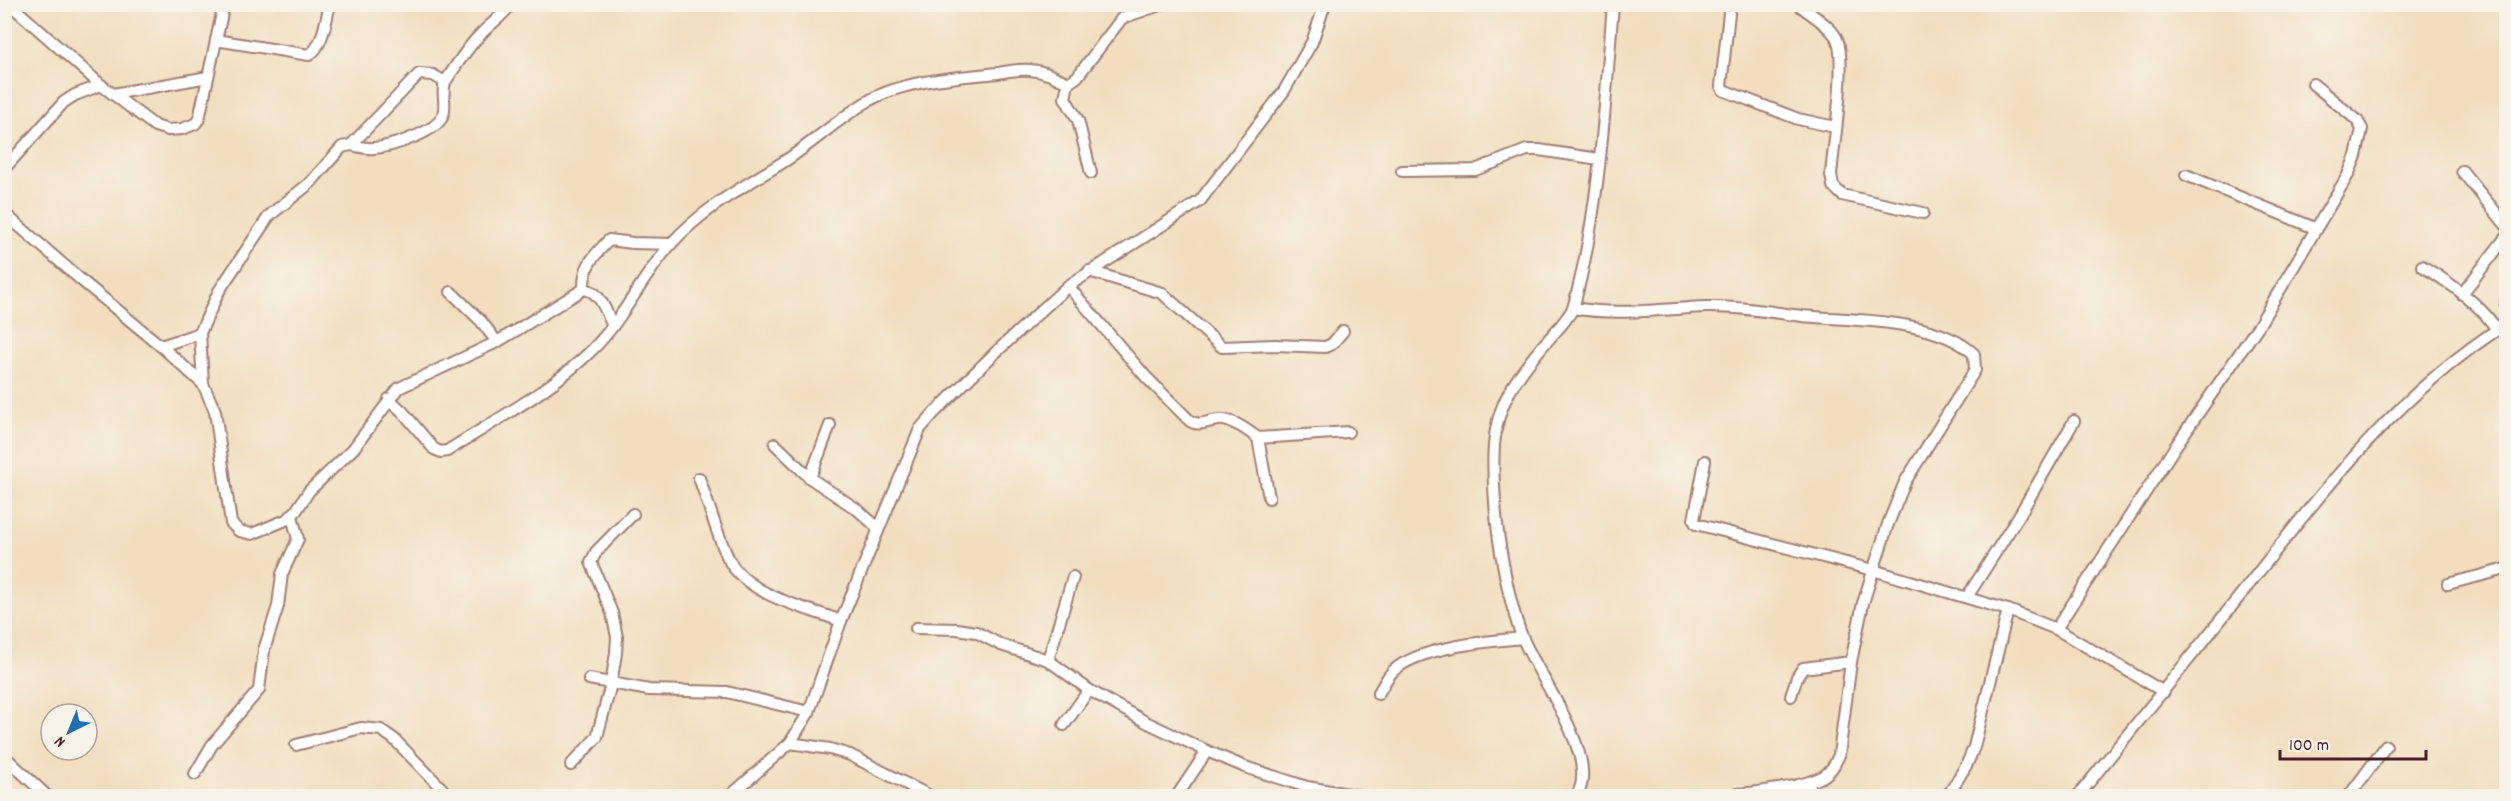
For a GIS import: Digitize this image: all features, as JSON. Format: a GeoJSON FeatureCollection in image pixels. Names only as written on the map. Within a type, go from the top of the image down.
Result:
{"type":"FeatureCollection","features":[{"type":"Feature","properties":{"kind":"street"},"geometry":{"type":"LineString","coordinates":[[12,6],[101,86],[155,126],[168,130],[182,129],[195,124],[199,119],[224,4]]}},
{"type":"Feature","properties":{"kind":"street"},"geometry":{"type":"LineString","coordinates":[[216,40],[309,55],[314,52],[318,44],[330,4]]}},
{"type":"Feature","properties":{"kind":"street"},"geometry":{"type":"LineString","coordinates":[[351,144],[372,149],[427,131],[437,124],[444,114],[443,87],[445,82],[469,46],[482,32],[502,18],[511,4]]}},
{"type":"Feature","properties":{"kind":"street"},"geometry":{"type":"LineString","coordinates":[[1091,173],[1078,120],[1065,98],[1068,83],[1077,77],[1122,18],[1163,4]]}},
{"type":"Feature","properties":{"kind":"street"},"geometry":{"type":"LineString","coordinates":[[736,794],[790,743],[809,712],[841,621],[920,429],[996,352],[1068,286],[1178,217],[1207,193],[1284,91],[1312,42],[1325,4]]}},
{"type":"Feature","properties":{"kind":"street"},"geometry":{"type":"LineString","coordinates":[[1577,796],[1583,779],[1575,741],[1523,638],[1501,549],[1495,503],[1494,432],[1497,419],[1511,388],[1573,308],[1599,159],[1613,4]]}},
{"type":"Feature","properties":{"kind":"street"},"geometry":{"type":"LineString","coordinates":[[1730,4],[1721,86],[1723,90],[1798,119],[1835,127]]}},
{"type":"Feature","properties":{"kind":"street"},"geometry":{"type":"LineString","coordinates":[[1798,4],[1829,29],[1840,45],[1831,175],[1831,183],[1835,190],[1842,195],[1923,213]]}},
{"type":"Feature","properties":{"kind":"street"},"geometry":{"type":"LineString","coordinates":[[389,399],[434,449],[444,452],[515,410],[569,371],[613,326],[671,244],[731,193],[786,160],[873,98],[916,84],[959,76],[1017,70],[1039,71],[1068,83]]}},
{"type":"Feature","properties":{"kind":"street"},"geometry":{"type":"LineString","coordinates":[[203,384],[200,333],[219,291],[269,216],[310,183],[342,147],[351,144],[419,74],[432,75],[445,82]]}},
{"type":"Feature","properties":{"kind":"street"},"geometry":{"type":"LineString","coordinates":[[113,94],[208,77]]}},
{"type":"Feature","properties":{"kind":"street"},"geometry":{"type":"LineString","coordinates":[[2056,629],[2169,456],[2259,325],[2348,175],[2356,156],[2362,129],[2357,120],[2313,84]]}},
{"type":"Feature","properties":{"kind":"street"},"geometry":{"type":"LineString","coordinates":[[4,169],[64,102],[75,95],[101,86]]}},
{"type":"Feature","properties":{"kind":"street"},"geometry":{"type":"LineString","coordinates":[[1402,171],[1475,170],[1514,154],[1539,150],[1599,159]]}},
{"type":"Feature","properties":{"kind":"street"},"geometry":{"type":"LineString","coordinates":[[2462,171],[2506,225]]}},
{"type":"Feature","properties":{"kind":"street"},"geometry":{"type":"LineString","coordinates":[[2186,175],[2317,228]]}},
{"type":"Feature","properties":{"kind":"street"},"geometry":{"type":"LineString","coordinates":[[4,213],[203,384],[216,411],[231,523],[244,533],[252,534],[284,522],[292,516],[309,491],[353,449],[389,399],[403,386],[497,342],[585,289],[597,294],[613,326]]}},
{"type":"Feature","properties":{"kind":"street"},"geometry":{"type":"LineString","coordinates":[[2462,294],[2506,237]]}},
{"type":"Feature","properties":{"kind":"street"},"geometry":{"type":"LineString","coordinates":[[585,289],[584,272],[587,265],[609,240],[671,244]]}},
{"type":"Feature","properties":{"kind":"street"},"geometry":{"type":"LineString","coordinates":[[2078,796],[2164,692],[2334,477],[2416,394],[2502,327],[2492,322],[2462,294],[2422,266]]}},
{"type":"Feature","properties":{"kind":"street"},"geometry":{"type":"LineString","coordinates":[[1089,271],[1162,293],[1221,347],[1275,345],[1325,347],[1332,344],[1343,331]]}},
{"type":"Feature","properties":{"kind":"street"},"geometry":{"type":"LineString","coordinates":[[1068,286],[1146,376],[1190,421],[1199,424],[1216,419],[1231,421],[1258,438],[1348,432]]}},
{"type":"Feature","properties":{"kind":"street"},"geometry":{"type":"LineString","coordinates":[[452,292],[481,321],[497,342]]}},
{"type":"Feature","properties":{"kind":"street"},"geometry":{"type":"LineString","coordinates":[[2506,299],[2506,306]]}},
{"type":"Feature","properties":{"kind":"street"},"geometry":{"type":"LineString","coordinates":[[1573,308],[1609,313],[1706,307],[1746,309],[1896,325],[1935,333],[1962,342],[1974,354],[1975,370],[1905,482],[1873,570],[1863,603],[1851,662],[1839,755],[1833,767],[1824,776],[1780,792],[1699,796]]}},
{"type":"Feature","properties":{"kind":"street"},"geometry":{"type":"LineString","coordinates":[[161,346],[200,333]]}},
{"type":"Feature","properties":{"kind":"street"},"geometry":{"type":"LineString","coordinates":[[1967,597],[2020,514],[2074,421]]}},
{"type":"Feature","properties":{"kind":"street"},"geometry":{"type":"LineString","coordinates":[[810,478],[830,425]]}},
{"type":"Feature","properties":{"kind":"street"},"geometry":{"type":"LineString","coordinates":[[1258,438],[1269,498]]}},
{"type":"Feature","properties":{"kind":"street"},"geometry":{"type":"LineString","coordinates":[[776,444],[810,478],[858,510],[878,528]]}},
{"type":"Feature","properties":{"kind":"street"},"geometry":{"type":"LineString","coordinates":[[1705,461],[1694,520],[1696,524],[1873,570],[2008,610],[2056,629],[2164,692]]}},
{"type":"Feature","properties":{"kind":"street"},"geometry":{"type":"LineString","coordinates":[[699,478],[733,567],[750,582],[775,596],[841,621]]}},
{"type":"Feature","properties":{"kind":"street"},"geometry":{"type":"LineString","coordinates":[[571,765],[597,737],[611,684],[616,637],[608,598],[591,562],[596,552],[633,514]]}},
{"type":"Feature","properties":{"kind":"street"},"geometry":{"type":"LineString","coordinates":[[195,774],[212,745],[259,690],[264,650],[278,606],[282,574],[298,539],[292,516]]}},
{"type":"Feature","properties":{"kind":"street"},"geometry":{"type":"LineString","coordinates":[[2448,584],[2506,569]]}},
{"type":"Feature","properties":{"kind":"street"},"geometry":{"type":"LineString","coordinates":[[1048,660],[1073,577]]}},
{"type":"Feature","properties":{"kind":"street"},"geometry":{"type":"LineString","coordinates":[[1949,794],[1967,764],[1974,747],[2008,610]]}},
{"type":"Feature","properties":{"kind":"street"},"geometry":{"type":"LineString","coordinates":[[916,628],[975,632],[1001,645],[1048,660],[1089,690],[1146,722],[1207,751],[1306,788],[1360,796]]}},
{"type":"Feature","properties":{"kind":"street"},"geometry":{"type":"LineString","coordinates":[[1378,694],[1394,670],[1425,654],[1458,646],[1523,638]]}},
{"type":"Feature","properties":{"kind":"street"},"geometry":{"type":"LineString","coordinates":[[1791,696],[1797,677],[1803,668],[1851,662]]}},
{"type":"Feature","properties":{"kind":"street"},"geometry":{"type":"LineString","coordinates":[[590,679],[660,691],[727,692],[809,712]]}},
{"type":"Feature","properties":{"kind":"street"},"geometry":{"type":"LineString","coordinates":[[1064,725],[1089,690]]}},
{"type":"Feature","properties":{"kind":"street"},"geometry":{"type":"LineString","coordinates":[[296,745],[361,728],[381,730],[394,739],[450,796]]}},
{"type":"Feature","properties":{"kind":"street"},"geometry":{"type":"LineString","coordinates":[[790,743],[830,749],[850,755],[930,796]]}},
{"type":"Feature","properties":{"kind":"street"},"geometry":{"type":"LineString","coordinates":[[2349,796],[2386,746]]}},
{"type":"Feature","properties":{"kind":"street"},"geometry":{"type":"LineString","coordinates":[[1177,796],[1207,751]]}},
{"type":"Feature","properties":{"kind":"street"},"geometry":{"type":"LineString","coordinates":[[4,756],[47,796]]}},
{"type":"Feature","properties":{"kind":"street"},"geometry":{"type":"LineString","coordinates":[[1809,782],[1811,796]]}}]}
